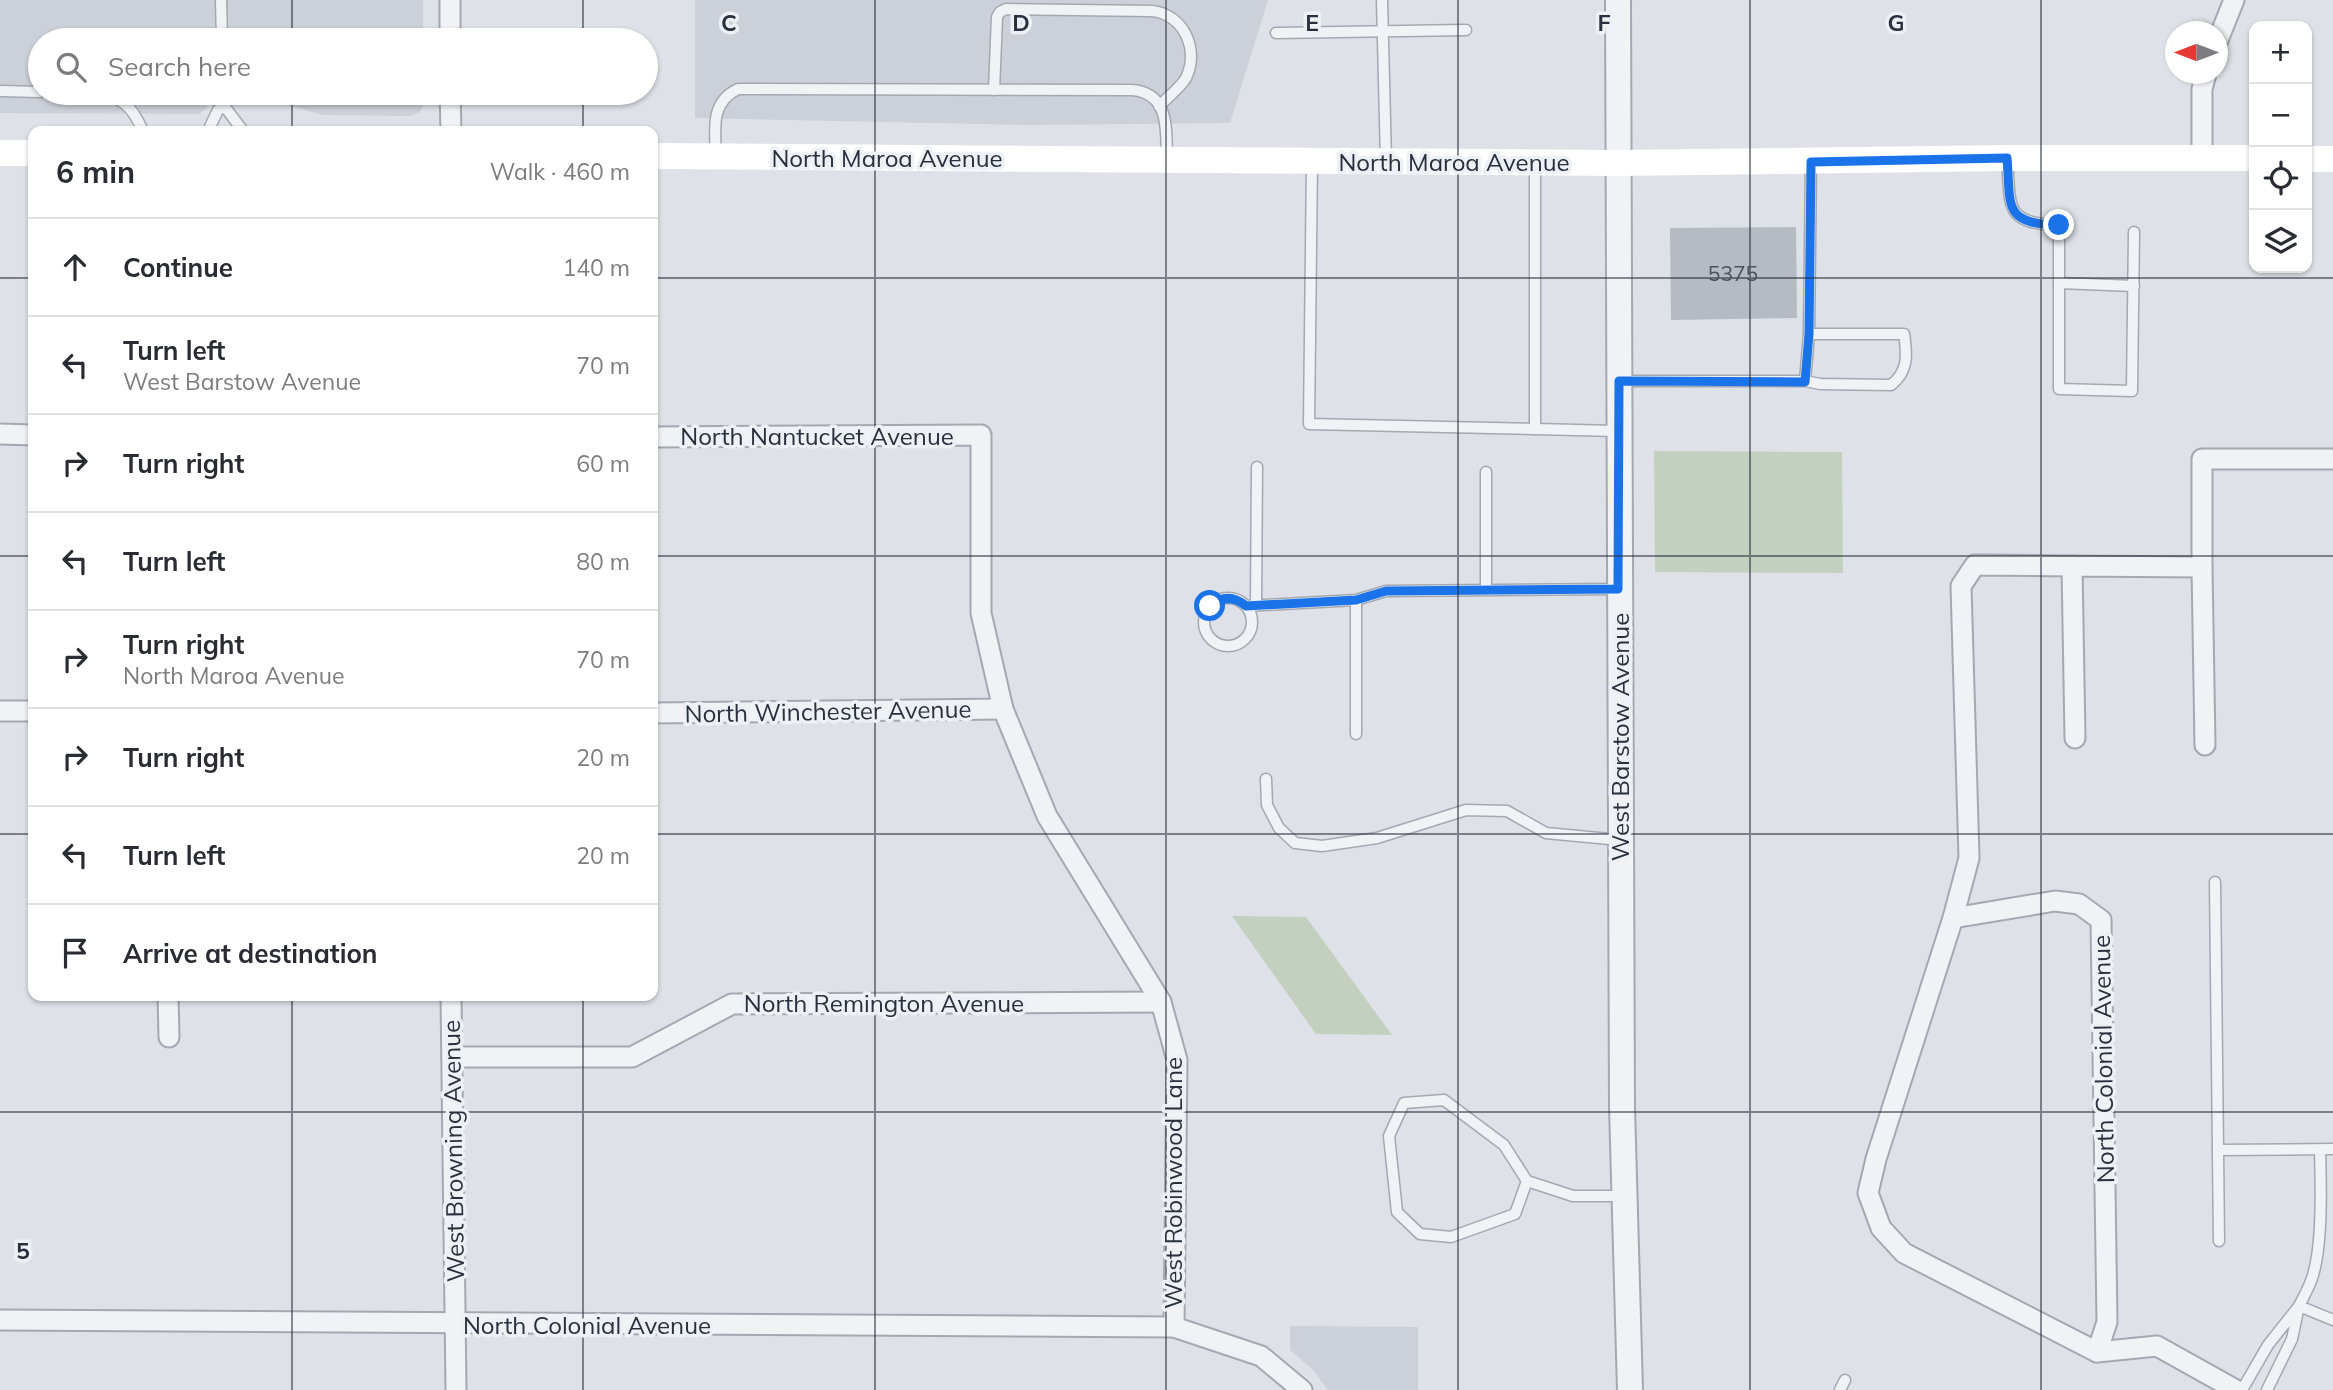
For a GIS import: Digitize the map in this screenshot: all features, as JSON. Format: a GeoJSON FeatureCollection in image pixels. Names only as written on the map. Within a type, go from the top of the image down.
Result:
{"type":"FeatureCollection","features":[{"type":"Feature","properties":{"kind":"main road"},"geometry":{"type":"LineString","coordinates":[[0,153],[28,153]]}},
{"type":"Feature","properties":{"kind":"main road","name":"North Maroa Avenue"},"geometry":{"type":"LineString","coordinates":[[658,156],[1617,163],[2249,158]]}},
{"type":"Feature","properties":{"kind":"main road"},"geometry":{"type":"LineString","coordinates":[[2312,159],[2333,159]]}},
{"type":"Feature","properties":{"kind":"street"},"geometry":{"type":"LineString","coordinates":[[450,0],[450,28]]}},
{"type":"Feature","properties":{"kind":"street","name":"West Barstow Avenue"},"geometry":{"type":"LineString","coordinates":[[1618,0],[1618,589],[1622,1107],[1630,1390]]}},
{"type":"Feature","properties":{"kind":"street"},"geometry":{"type":"LineString","coordinates":[[2225,21],[2234,0]]}},
{"type":"Feature","properties":{"kind":"street"},"geometry":{"type":"LineString","coordinates":[[2202,158],[2203,84]]}},
{"type":"Feature","properties":{"kind":"street"},"geometry":{"type":"LineString","coordinates":[[450,105],[451,126]]}},
{"type":"Feature","properties":{"kind":"street"},"geometry":{"type":"LineString","coordinates":[[0,435],[28,435]]}},
{"type":"Feature","properties":{"kind":"street","name":"North Nantucket Avenue"},"geometry":{"type":"LineString","coordinates":[[658,437],[981,435]]}},
{"type":"Feature","properties":{"kind":"street","name":"West Robinwood Lane"},"geometry":{"type":"LineString","coordinates":[[981,435],[981,613],[1003,709],[1047,816],[1161,1002],[1177,1060],[1174,1328],[1261,1356],[1302,1390]]}},
{"type":"Feature","properties":{"kind":"street"},"geometry":{"type":"LineString","coordinates":[[2205,745],[2202,459],[2333,458]]}},
{"type":"Feature","properties":{"kind":"street"},"geometry":{"type":"LineString","coordinates":[[2202,567],[1975,565],[1961,586],[1969,858],[1953,918],[1876,1159],[1868,1193],[1881,1228],[1904,1253],[2097,1352],[2157,1346],[2236,1390]]}},
{"type":"Feature","properties":{"kind":"street"},"geometry":{"type":"LineString","coordinates":[[2072,566],[2075,738]]}},
{"type":"Feature","properties":{"kind":"street","name":"North Winchester Avenue"},"geometry":{"type":"LineString","coordinates":[[658,713],[1003,709]]}},
{"type":"Feature","properties":{"kind":"street"},"geometry":{"type":"LineString","coordinates":[[0,711],[28,711]]}},
{"type":"Feature","properties":{"kind":"street","name":"North Colonial Avenue"},"geometry":{"type":"LineString","coordinates":[[1953,918],[2054,901],[2079,904],[2101,920],[2107,1321],[2097,1352]]}},
{"type":"Feature","properties":{"kind":"street"},"geometry":{"type":"LineString","coordinates":[[168,1001],[169,1037]]}},
{"type":"Feature","properties":{"kind":"street","name":"West Browning Avenue"},"geometry":{"type":"LineString","coordinates":[[451,1001],[456,1390]]}},
{"type":"Feature","properties":{"kind":"street","name":"North Remington Avenue"},"geometry":{"type":"LineString","coordinates":[[452,1057],[632,1057],[732,1004],[1161,1002]]}},
{"type":"Feature","properties":{"kind":"street","name":"North Colonial Avenue"},"geometry":{"type":"LineString","coordinates":[[0,1320],[1174,1328]]}},
{"type":"Feature","properties":{"kind":"lane"},"geometry":{"type":"LineString","coordinates":[[221,0],[222,28]]}},
{"type":"Feature","properties":{"kind":"lane"},"geometry":{"type":"LineString","coordinates":[[1382,0],[1387,161]]}},
{"type":"Feature","properties":{"kind":"lane"},"geometry":{"type":"LineString","coordinates":[[994,90],[997,17],[1000,12],[1006,9],[1152,10],[1177,20],[1191,50],[1191,61],[1185,79],[1159,106]]}},
{"type":"Feature","properties":{"kind":"lane"},"geometry":{"type":"LineString","coordinates":[[1276,33],[1466,30]]}},
{"type":"Feature","properties":{"kind":"lane"},"geometry":{"type":"LineString","coordinates":[[716,157],[716,112],[724,99],[738,89],[994,90],[1141,91],[1159,106],[1166,121],[1167,159]]}},
{"type":"Feature","properties":{"kind":"lane"},"geometry":{"type":"LineString","coordinates":[[0,91],[28,92]]}},
{"type":"Feature","properties":{"kind":"lane"},"geometry":{"type":"LineString","coordinates":[[128,105],[141,126]]}},
{"type":"Feature","properties":{"kind":"lane"},"geometry":{"type":"LineString","coordinates":[[210,126],[218,110],[224,107],[240,126]]}},
{"type":"Feature","properties":{"kind":"lane"},"geometry":{"type":"LineString","coordinates":[[2007,158],[2011,209],[2022,220],[2037,225],[2059,225],[2059,389],[2132,391],[2134,232]]}},
{"type":"Feature","properties":{"kind":"lane"},"geometry":{"type":"LineString","coordinates":[[1312,160],[1309,424],[1618,431]]}},
{"type":"Feature","properties":{"kind":"lane"},"geometry":{"type":"LineString","coordinates":[[1535,162],[1535,429]]}},
{"type":"Feature","properties":{"kind":"lane"},"geometry":{"type":"LineString","coordinates":[[1805,382],[1809,334],[1811,162]]}},
{"type":"Feature","properties":{"kind":"lane"},"geometry":{"type":"LineString","coordinates":[[2059,284],[2134,285]]}},
{"type":"Feature","properties":{"kind":"lane"},"geometry":{"type":"LineString","coordinates":[[1619,381],[1891,385],[1900,378],[1908,359],[1904,334],[1809,334]]}},
{"type":"Feature","properties":{"kind":"lane"},"geometry":{"type":"LineString","coordinates":[[1257,467],[1251,605],[1250,612],[1252,629],[1243,642],[1228,647],[1213,642],[1204,629],[1203,621],[1210,606],[1224,598],[1251,605],[1356,600],[1386,591],[1618,589]]}},
{"type":"Feature","properties":{"kind":"lane"},"geometry":{"type":"LineString","coordinates":[[1486,472],[1486,589]]}},
{"type":"Feature","properties":{"kind":"lane"},"geometry":{"type":"LineString","coordinates":[[1356,600],[1356,734]]}},
{"type":"Feature","properties":{"kind":"lane"},"geometry":{"type":"LineString","coordinates":[[1266,779],[1267,806],[1279,828],[1295,843],[1322,846],[1377,838],[1466,810],[1507,811],[1546,833],[1620,840]]}},
{"type":"Feature","properties":{"kind":"lane"},"geometry":{"type":"LineString","coordinates":[[2215,882],[2219,1241]]}},
{"type":"Feature","properties":{"kind":"lane"},"geometry":{"type":"LineString","coordinates":[[1527,1181],[1515,1214],[1451,1237],[1420,1234],[1398,1212],[1396,1199],[1389,1136],[1404,1103],[1444,1100],[1504,1145],[1527,1181],[1573,1196],[1625,1196]]}},
{"type":"Feature","properties":{"kind":"lane"},"geometry":{"type":"LineString","coordinates":[[2218,1150],[2333,1149]]}},
{"type":"Feature","properties":{"kind":"lane"},"geometry":{"type":"LineString","coordinates":[[2242,1390],[2268,1345],[2299,1306],[2312,1279],[2317,1255],[2320,1150]]}},
{"type":"Feature","properties":{"kind":"lane"},"geometry":{"type":"LineString","coordinates":[[2299,1306],[2333,1320]]}},
{"type":"Feature","properties":{"kind":"lane"},"geometry":{"type":"LineString","coordinates":[[2267,1390],[2292,1339],[2299,1306]]}},
{"type":"Feature","properties":{"kind":"shaded area"},"geometry":{"type":"Polygon","coordinates":[[[0,0],[423,0],[423,28],[28,28],[28,105],[207,105],[207,108],[199,114],[0,113],[0,0]]]}},
{"type":"Feature","properties":{"kind":"shaded area"},"geometry":{"type":"Polygon","coordinates":[[[695,0],[1268,0],[1230,123],[1031,125],[695,118],[695,0]]]}},
{"type":"Feature","properties":{"kind":"shaded area"},"geometry":{"type":"Polygon","coordinates":[[[288,105],[422,105],[420,112],[410,116],[323,115],[288,105]]]}},
{"type":"Feature","properties":{"kind":"shaded area"},"geometry":{"type":"Polygon","coordinates":[[[1290,1326],[1418,1327],[1418,1390],[1328,1390],[1312,1369],[1290,1350],[1290,1326]]]}},
{"type":"Feature","properties":{"kind":"green space"},"geometry":{"type":"Polygon","coordinates":[[[1654,451],[1842,452],[1843,573],[1655,572],[1654,451]]]}},
{"type":"Feature","properties":{"kind":"green space"},"geometry":{"type":"Polygon","coordinates":[[[1232,916],[1306,917],[1392,1035],[1316,1034],[1232,916]]]}},
{"type":"Feature","properties":{"kind":"building"},"geometry":{"type":"Polygon","coordinates":[[[1796,227],[1797,318],[1671,320],[1670,228],[1796,227]]]}},
{"type":"Feature","properties":{"kind":"route"},"geometry":{"type":"LineString","coordinates":[[1210,606],[1224,598],[1232,598],[1246,606],[1356,600],[1386,591],[1618,589],[1619,381],[1805,382],[1809,334],[1811,162],[2007,158],[2011,209],[2022,220],[2037,225],[2059,225]]}}]}
